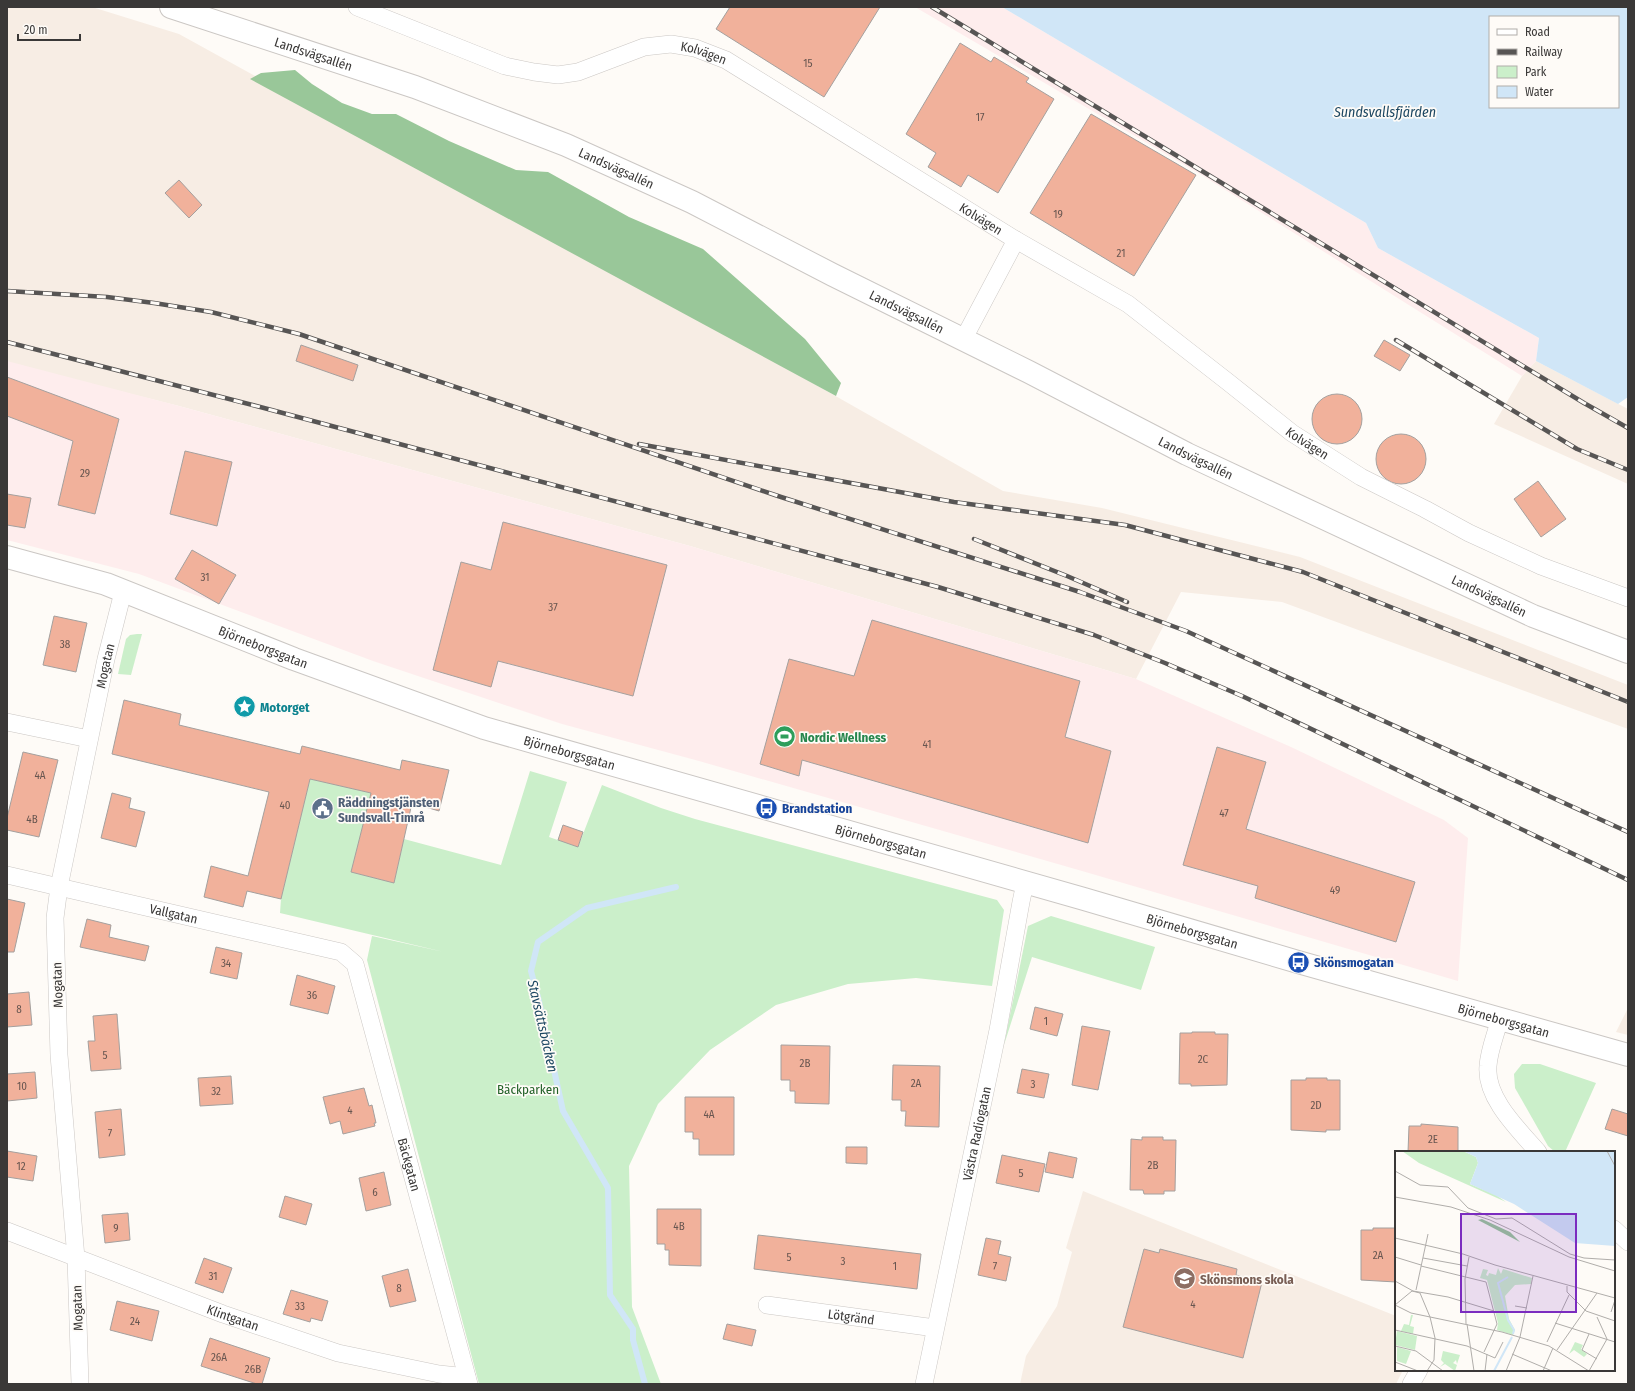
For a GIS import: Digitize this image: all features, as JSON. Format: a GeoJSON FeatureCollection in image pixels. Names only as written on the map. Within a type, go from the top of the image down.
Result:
{"type":"FeatureCollection","features":[{"type":"Feature","properties":{"kind":"main road","name":"Landsvägsallén"},"geometry":{"type":"LineString","coordinates":[[171,7],[415,87],[566,145],[692,202],[1187,454],[1533,616],[1628,652]]}},
{"type":"Feature","properties":{"kind":"main road","name":"Björneborgsgatan"},"geometry":{"type":"LineString","coordinates":[[7,557],[106,584],[294,659],[484,728],[1298,962],[1628,1055]]}},
{"type":"Feature","properties":{"kind":"street","name":"Kolvägen"},"geometry":{"type":"LineString","coordinates":[[357,7],[505,66],[534,72],[558,75],[578,72],[644,47],[671,44],[695,48],[726,60],[1016,240],[1128,304],[1292,433],[1361,477],[1469,533],[1541,566],[1628,598]]}},
{"type":"Feature","properties":{"kind":"street","name":"Kolvägen"},"geometry":{"type":"LineString","coordinates":[[963,340],[1016,240]]}},
{"type":"Feature","properties":{"kind":"street","name":"Mogatan"},"geometry":{"type":"LineString","coordinates":[[80,1384],[76,1258],[60,1055],[55,918],[59,887],[89,739],[106,659],[123,592]]}},
{"type":"Feature","properties":{"kind":"street"},"geometry":{"type":"LineString","coordinates":[[7,722],[89,739]]}},
{"type":"Feature","properties":{"kind":"street","name":"Vallgatan"},"geometry":{"type":"LineString","coordinates":[[7,875],[341,952]]}},
{"type":"Feature","properties":{"kind":"street","name":"Västra Radiogatan"},"geometry":{"type":"LineString","coordinates":[[924,1384],[998,1030],[1021,902],[1026,883]]}},
{"type":"Feature","properties":{"kind":"street","name":"Bäckgatan"},"geometry":{"type":"LineString","coordinates":[[341,952],[354,964],[468,1381]]}},
{"type":"Feature","properties":{"kind":"street"},"geometry":{"type":"LineString","coordinates":[[1500,1018],[1488,1066],[1488,1079],[1500,1107],[1537,1151]]}},
{"type":"Feature","properties":{"kind":"street"},"geometry":{"type":"LineString","coordinates":[[1615,1230],[1628,1242]]}},
{"type":"Feature","properties":{"kind":"street","name":"Klintgatan"},"geometry":{"type":"LineString","coordinates":[[7,1231],[223,1314],[338,1353],[468,1381]]}},
{"type":"Feature","properties":{"kind":"street","name":"Lötgränd"},"geometry":{"type":"LineString","coordinates":[[767,1305],[935,1328]]}},
{"type":"Feature","properties":{"kind":"street"},"geometry":{"type":"LineString","coordinates":[[1411,1384],[1418,1371]]}},
{"type":"Feature","properties":{"kind":"shaded area"},"geometry":{"type":"Polygon","coordinates":[[[7,7],[92,7],[179,34],[795,373],[1003,491],[1102,508],[1300,557],[1628,685],[1628,729],[1282,602],[1181,592],[1136,679],[690,546],[179,406],[7,363],[7,7]]]}},
{"type":"Feature","properties":{"kind":"shaded area"},"geometry":{"type":"Polygon","coordinates":[[[915,7],[1002,7],[1366,223],[1378,248],[1539,338],[1536,361],[1522,376],[1200,174],[915,7]]]}},
{"type":"Feature","properties":{"kind":"shaded area"},"geometry":{"type":"Polygon","coordinates":[[[7,361],[179,406],[690,546],[1136,679],[1291,747],[1444,820],[1468,838],[1458,981],[699,761],[562,724],[373,661],[139,574],[7,540],[7,361]]]}},
{"type":"Feature","properties":{"kind":"shaded area"},"geometry":{"type":"Polygon","coordinates":[[[1536,361],[1628,409],[1628,484],[1494,424],[1522,376],[1536,361]]]}},
{"type":"Feature","properties":{"kind":"shaded area"},"geometry":{"type":"Polygon","coordinates":[[[1628,1008],[1628,1035],[1616,1032],[1628,1008]]]}},
{"type":"Feature","properties":{"kind":"shaded area","name":"Skönsmons skola"},"geometry":{"type":"Polygon","coordinates":[[[1083,1191],[1395,1316],[1395,1371],[1402,1371],[1396,1384],[1020,1384],[1026,1356],[1057,1306],[1072,1252],[1066,1248],[1083,1191]]]}},
{"type":"Feature","properties":{"kind":"green space"},"geometry":{"type":"Polygon","coordinates":[[[295,70],[312,84],[342,103],[372,114],[396,114],[449,141],[516,170],[548,172],[629,217],[703,249],[805,339],[841,383],[836,396],[250,79],[261,73],[295,70]]]}},
{"type":"Feature","properties":{"kind":"green space"},"geometry":{"type":"Polygon","coordinates":[[[142,634],[131,675],[118,674],[126,639],[130,635],[142,634]]]}},
{"type":"Feature","properties":{"kind":"green space","name":"Bäckparken"},"geometry":{"type":"Polygon","coordinates":[[[530,771],[567,782],[549,837],[578,847],[602,785],[661,808],[695,819],[997,900],[1004,910],[992,986],[916,978],[848,984],[776,1005],[710,1050],[658,1104],[629,1166],[632,1307],[661,1384],[479,1384],[367,960],[372,936],[444,952],[280,913],[281,899],[310,779],[393,798],[369,802],[351,872],[394,883],[404,839],[501,865],[530,771]]]}},
{"type":"Feature","properties":{"kind":"green space"},"geometry":{"type":"Polygon","coordinates":[[[1051,916],[1155,947],[1141,990],[1032,957],[1004,1045],[1028,926],[1051,916]]]}},
{"type":"Feature","properties":{"kind":"green space"},"geometry":{"type":"Polygon","coordinates":[[[1522,1064],[1540,1064],[1596,1083],[1565,1151],[1554,1151],[1548,1146],[1515,1088],[1514,1074],[1522,1064]]]}},
{"type":"Feature","properties":{"kind":"water","name":"Sundsvallsfjärden"},"geometry":{"type":"Polygon","coordinates":[[[1002,7],[1628,7],[1628,397],[1618,404],[1536,361],[1539,338],[1378,248],[1366,223],[1002,7]]]}},
{"type":"Feature","properties":{"kind":"building"},"geometry":{"type":"Polygon","coordinates":[[[730,7],[880,7],[824,97],[716,29],[730,7]]]}},
{"type":"Feature","properties":{"kind":"building"},"geometry":{"type":"Polygon","coordinates":[[[960,43],[991,62],[994,57],[1029,78],[1026,82],[1054,99],[998,193],[968,175],[961,187],[928,167],[936,153],[906,134],[960,43]]]}},
{"type":"Feature","properties":{"kind":"building"},"geometry":{"type":"Polygon","coordinates":[[[1091,114],[1196,175],[1134,276],[1030,213],[1091,114]]]}},
{"type":"Feature","properties":{"kind":"building"},"geometry":{"type":"Polygon","coordinates":[[[179,180],[202,205],[189,218],[165,193],[179,180]]]}},
{"type":"Feature","properties":{"kind":"building"},"geometry":{"type":"Polygon","coordinates":[[[1384,340],[1410,355],[1400,371],[1374,356],[1384,340]]]}},
{"type":"Feature","properties":{"kind":"building"},"geometry":{"type":"Polygon","coordinates":[[[301,345],[358,365],[353,381],[296,361],[301,345]]]}},
{"type":"Feature","properties":{"kind":"building"},"geometry":{"type":"Polygon","coordinates":[[[7,377],[119,419],[95,514],[58,505],[73,441],[7,416],[7,377]]]}},
{"type":"Feature","properties":{"kind":"building"},"geometry":{"type":"Polygon","coordinates":[[[1337,394],[1351,398],[1358,405],[1362,419],[1358,433],[1351,440],[1337,444],[1323,440],[1316,433],[1312,419],[1316,405],[1323,398],[1337,394]]]}},
{"type":"Feature","properties":{"kind":"building"},"geometry":{"type":"Polygon","coordinates":[[[1406,434],[1411,435],[1419,441],[1425,449],[1425,469],[1419,477],[1411,483],[1396,484],[1391,483],[1383,477],[1377,469],[1376,454],[1377,449],[1383,441],[1391,435],[1406,434]]]}},
{"type":"Feature","properties":{"kind":"building"},"geometry":{"type":"Polygon","coordinates":[[[185,451],[232,462],[217,526],[170,514],[185,451]]]}},
{"type":"Feature","properties":{"kind":"building"},"geometry":{"type":"Polygon","coordinates":[[[1538,481],[1566,519],[1541,537],[1514,499],[1538,481]]]}},
{"type":"Feature","properties":{"kind":"building"},"geometry":{"type":"Polygon","coordinates":[[[7,494],[31,498],[25,528],[7,525],[7,494]]]}},
{"type":"Feature","properties":{"kind":"building"},"geometry":{"type":"Polygon","coordinates":[[[503,522],[667,565],[633,696],[498,661],[491,687],[433,670],[461,562],[491,570],[503,522]]]}},
{"type":"Feature","properties":{"kind":"building"},"geometry":{"type":"Polygon","coordinates":[[[192,550],[236,575],[219,604],[175,579],[192,550]]]}},
{"type":"Feature","properties":{"kind":"building"},"geometry":{"type":"Polygon","coordinates":[[[54,616],[87,623],[76,672],[43,665],[54,616]]]}},
{"type":"Feature","properties":{"kind":"building"},"geometry":{"type":"Polygon","coordinates":[[[872,620],[1080,681],[1065,737],[1111,751],[1088,843],[802,760],[799,776],[760,764],[789,659],[854,676],[872,620]]]}},
{"type":"Feature","properties":{"kind":"building"},"geometry":{"type":"Polygon","coordinates":[[[124,700],[181,714],[179,725],[300,754],[302,746],[400,770],[402,760],[449,770],[439,811],[412,803],[394,883],[351,872],[371,793],[310,779],[281,899],[247,891],[243,907],[204,897],[211,866],[248,876],[269,792],[112,754],[124,700]]]}},
{"type":"Feature","properties":{"kind":"building"},"geometry":{"type":"Polygon","coordinates":[[[1217,747],[1266,762],[1246,829],[1415,882],[1396,942],[1255,898],[1258,886],[1183,865],[1217,747]]]}},
{"type":"Feature","properties":{"kind":"building"},"geometry":{"type":"Polygon","coordinates":[[[23,752],[58,760],[39,837],[7,830],[7,818],[23,752]]]}},
{"type":"Feature","properties":{"kind":"building"},"geometry":{"type":"Polygon","coordinates":[[[112,793],[131,798],[129,808],[145,812],[136,847],[101,838],[112,793]]]}},
{"type":"Feature","properties":{"kind":"building"},"geometry":{"type":"Polygon","coordinates":[[[563,825],[583,832],[578,847],[558,840],[563,825]]]}},
{"type":"Feature","properties":{"kind":"building"},"geometry":{"type":"Polygon","coordinates":[[[7,899],[25,903],[14,952],[7,952],[7,899]]]}},
{"type":"Feature","properties":{"kind":"building"},"geometry":{"type":"Polygon","coordinates":[[[87,919],[111,925],[109,937],[149,946],[145,961],[80,947],[87,919]]]}},
{"type":"Feature","properties":{"kind":"building"},"geometry":{"type":"Polygon","coordinates":[[[216,947],[242,953],[237,979],[210,973],[216,947]]]}},
{"type":"Feature","properties":{"kind":"building"},"geometry":{"type":"Polygon","coordinates":[[[297,975],[335,986],[328,1014],[290,1005],[297,975]]]}},
{"type":"Feature","properties":{"kind":"building"},"geometry":{"type":"Polygon","coordinates":[[[29,992],[32,1025],[7,1027],[7,994],[29,992]]]}},
{"type":"Feature","properties":{"kind":"building"},"geometry":{"type":"Polygon","coordinates":[[[1035,1007],[1063,1014],[1057,1036],[1030,1029],[1035,1007]]]}},
{"type":"Feature","properties":{"kind":"building"},"geometry":{"type":"Polygon","coordinates":[[[117,1014],[121,1069],[91,1071],[88,1041],[95,1041],[93,1016],[117,1014]]]}},
{"type":"Feature","properties":{"kind":"building"},"geometry":{"type":"Polygon","coordinates":[[[1082,1026],[1110,1031],[1098,1090],[1072,1085],[1082,1026]]]}},
{"type":"Feature","properties":{"kind":"building"},"geometry":{"type":"Polygon","coordinates":[[[1215,1032],[1215,1034],[1228,1034],[1227,1085],[1191,1086],[1191,1084],[1179,1084],[1180,1033],[1215,1032]]]}},
{"type":"Feature","properties":{"kind":"building"},"geometry":{"type":"Polygon","coordinates":[[[781,1045],[830,1046],[829,1104],[795,1103],[795,1091],[790,1091],[790,1080],[781,1080],[781,1045]]]}},
{"type":"Feature","properties":{"kind":"building"},"geometry":{"type":"Polygon","coordinates":[[[893,1065],[940,1066],[939,1127],[905,1126],[906,1111],[901,1111],[901,1100],[892,1100],[893,1065]]]}},
{"type":"Feature","properties":{"kind":"building"},"geometry":{"type":"Polygon","coordinates":[[[1022,1069],[1049,1074],[1044,1098],[1017,1093],[1022,1069]]]}},
{"type":"Feature","properties":{"kind":"building"},"geometry":{"type":"Polygon","coordinates":[[[35,1072],[37,1098],[7,1101],[7,1074],[35,1072]]]}},
{"type":"Feature","properties":{"kind":"building"},"geometry":{"type":"Polygon","coordinates":[[[231,1076],[233,1104],[200,1106],[198,1078],[231,1076]]]}},
{"type":"Feature","properties":{"kind":"building"},"geometry":{"type":"Polygon","coordinates":[[[1306,1078],[1327,1078],[1327,1080],[1340,1080],[1340,1130],[1326,1130],[1326,1132],[1291,1130],[1291,1080],[1306,1080],[1306,1078]]]}},
{"type":"Feature","properties":{"kind":"building"},"geometry":{"type":"Polygon","coordinates":[[[364,1088],[369,1106],[372,1105],[376,1123],[374,1123],[375,1126],[343,1134],[340,1121],[330,1124],[323,1097],[364,1088]]]}},
{"type":"Feature","properties":{"kind":"building"},"geometry":{"type":"Polygon","coordinates":[[[685,1097],[734,1097],[734,1155],[699,1155],[699,1139],[693,1139],[693,1132],[685,1132],[685,1097]]]}},
{"type":"Feature","properties":{"kind":"building"},"geometry":{"type":"Polygon","coordinates":[[[121,1109],[125,1155],[99,1158],[95,1112],[121,1109]]]}},
{"type":"Feature","properties":{"kind":"building"},"geometry":{"type":"Polygon","coordinates":[[[1612,1109],[1628,1114],[1628,1136],[1605,1129],[1612,1109]]]}},
{"type":"Feature","properties":{"kind":"building"},"geometry":{"type":"Polygon","coordinates":[[[1421,1124],[1458,1127],[1458,1151],[1408,1151],[1409,1126],[1421,1126],[1421,1124]]]}},
{"type":"Feature","properties":{"kind":"building"},"geometry":{"type":"Polygon","coordinates":[[[1142,1137],[1163,1137],[1163,1140],[1176,1140],[1175,1191],[1164,1191],[1164,1194],[1144,1194],[1143,1190],[1130,1190],[1131,1139],[1142,1140],[1142,1137]]]}},
{"type":"Feature","properties":{"kind":"building"},"geometry":{"type":"Polygon","coordinates":[[[846,1147],[867,1147],[867,1164],[846,1163],[846,1147]]]}},
{"type":"Feature","properties":{"kind":"building"},"geometry":{"type":"Polygon","coordinates":[[[7,1151],[37,1156],[33,1181],[7,1177],[7,1151]]]}},
{"type":"Feature","properties":{"kind":"building"},"geometry":{"type":"Polygon","coordinates":[[[1049,1152],[1077,1158],[1073,1178],[1045,1172],[1049,1152]]]}},
{"type":"Feature","properties":{"kind":"building"},"geometry":{"type":"Polygon","coordinates":[[[1002,1155],[1045,1164],[1039,1192],[996,1183],[1002,1155]]]}},
{"type":"Feature","properties":{"kind":"building"},"geometry":{"type":"Polygon","coordinates":[[[384,1172],[391,1205],[366,1211],[359,1178],[384,1172]]]}},
{"type":"Feature","properties":{"kind":"building"},"geometry":{"type":"Polygon","coordinates":[[[285,1196],[312,1204],[306,1225],[279,1217],[285,1196]]]}},
{"type":"Feature","properties":{"kind":"building"},"geometry":{"type":"Polygon","coordinates":[[[657,1209],[701,1209],[701,1266],[669,1265],[669,1250],[665,1250],[665,1244],[657,1244],[657,1209]]]}},
{"type":"Feature","properties":{"kind":"building"},"geometry":{"type":"Polygon","coordinates":[[[128,1213],[130,1240],[105,1243],[102,1215],[128,1213]]]}},
{"type":"Feature","properties":{"kind":"building"},"geometry":{"type":"Polygon","coordinates":[[[1373,1228],[1395,1228],[1395,1282],[1361,1280],[1361,1230],[1373,1230],[1373,1228]]]}},
{"type":"Feature","properties":{"kind":"building"},"geometry":{"type":"Polygon","coordinates":[[[758,1235],[921,1254],[917,1289],[754,1269],[758,1235]]]}},
{"type":"Feature","properties":{"kind":"building"},"geometry":{"type":"Polygon","coordinates":[[[986,1238],[1001,1241],[998,1254],[1011,1257],[1006,1281],[978,1275],[986,1238]]]}},
{"type":"Feature","properties":{"kind":"building"},"geometry":{"type":"Polygon","coordinates":[[[1144,1249],[1159,1253],[1160,1249],[1237,1269],[1236,1275],[1262,1282],[1243,1358],[1123,1327],[1144,1249]]]}},
{"type":"Feature","properties":{"kind":"building"},"geometry":{"type":"Polygon","coordinates":[[[204,1258],[232,1268],[223,1293],[195,1283],[204,1258]]]}},
{"type":"Feature","properties":{"kind":"building"},"geometry":{"type":"Polygon","coordinates":[[[408,1269],[416,1301],[390,1307],[382,1276],[408,1269]]]}},
{"type":"Feature","properties":{"kind":"building"},"geometry":{"type":"Polygon","coordinates":[[[291,1290],[328,1301],[322,1321],[311,1318],[310,1322],[283,1314],[291,1290]]]}},
{"type":"Feature","properties":{"kind":"building"},"geometry":{"type":"Polygon","coordinates":[[[117,1301],[159,1311],[152,1341],[110,1330],[117,1301]]]}},
{"type":"Feature","properties":{"kind":"building"},"geometry":{"type":"Polygon","coordinates":[[[727,1324],[756,1330],[752,1346],[723,1339],[727,1324]]]}},
{"type":"Feature","properties":{"kind":"building"},"geometry":{"type":"Polygon","coordinates":[[[210,1338],[270,1358],[262,1384],[257,1384],[201,1366],[210,1338]]]}},
{"type":"Feature","properties":{"kind":"waterway","name":"Stavsättsbäcken"},"geometry":{"type":"LineString","coordinates":[[645,1384],[633,1340],[633,1329],[610,1295],[608,1188],[563,1111],[531,971],[538,942],[587,908],[676,887]]}},
{"type":"Feature","properties":{"kind":"railway"},"geometry":{"type":"LineString","coordinates":[[932,7],[1584,403],[1628,428]]}},
{"type":"Feature","properties":{"kind":"railway"},"geometry":{"type":"LineString","coordinates":[[7,291],[107,297],[154,303],[211,312],[299,334],[781,497],[1080,592],[1186,631],[1628,832]]}},
{"type":"Feature","properties":{"kind":"railway"},"geometry":{"type":"LineString","coordinates":[[1396,340],[1577,449],[1628,470]]}},
{"type":"Feature","properties":{"kind":"railway"},"geometry":{"type":"LineString","coordinates":[[7,342],[264,408],[938,587],[1094,635],[1242,696],[1628,880]]}},
{"type":"Feature","properties":{"kind":"railway"},"geometry":{"type":"LineString","coordinates":[[639,444],[954,502],[1125,525],[1303,572],[1628,702]]}},
{"type":"Feature","properties":{"kind":"railway"},"geometry":{"type":"LineString","coordinates":[[974,539],[1127,602]]}},
{"type":"Feature","properties":{"kind":"place","name":"Motorget"},"geometry":{"type":"Point","coordinates":[245,707]}},
{"type":"Feature","properties":{"kind":"place","name":"Nordic Wellness"},"geometry":{"type":"Point","coordinates":[784,737]}},
{"type":"Feature","properties":{"kind":"place","name":"Brandstation"},"geometry":{"type":"Point","coordinates":[766,808]}},
{"type":"Feature","properties":{"kind":"place","name":"Räddningstjänsten Sundsvall-Timrå"},"geometry":{"type":"Point","coordinates":[322,809]}},
{"type":"Feature","properties":{"kind":"place","name":"Skönsmogatan"},"geometry":{"type":"Point","coordinates":[1298,962]}},
{"type":"Feature","properties":{"kind":"place","name":"Skönsmons skola"},"geometry":{"type":"Point","coordinates":[1184,1279]}}]}
